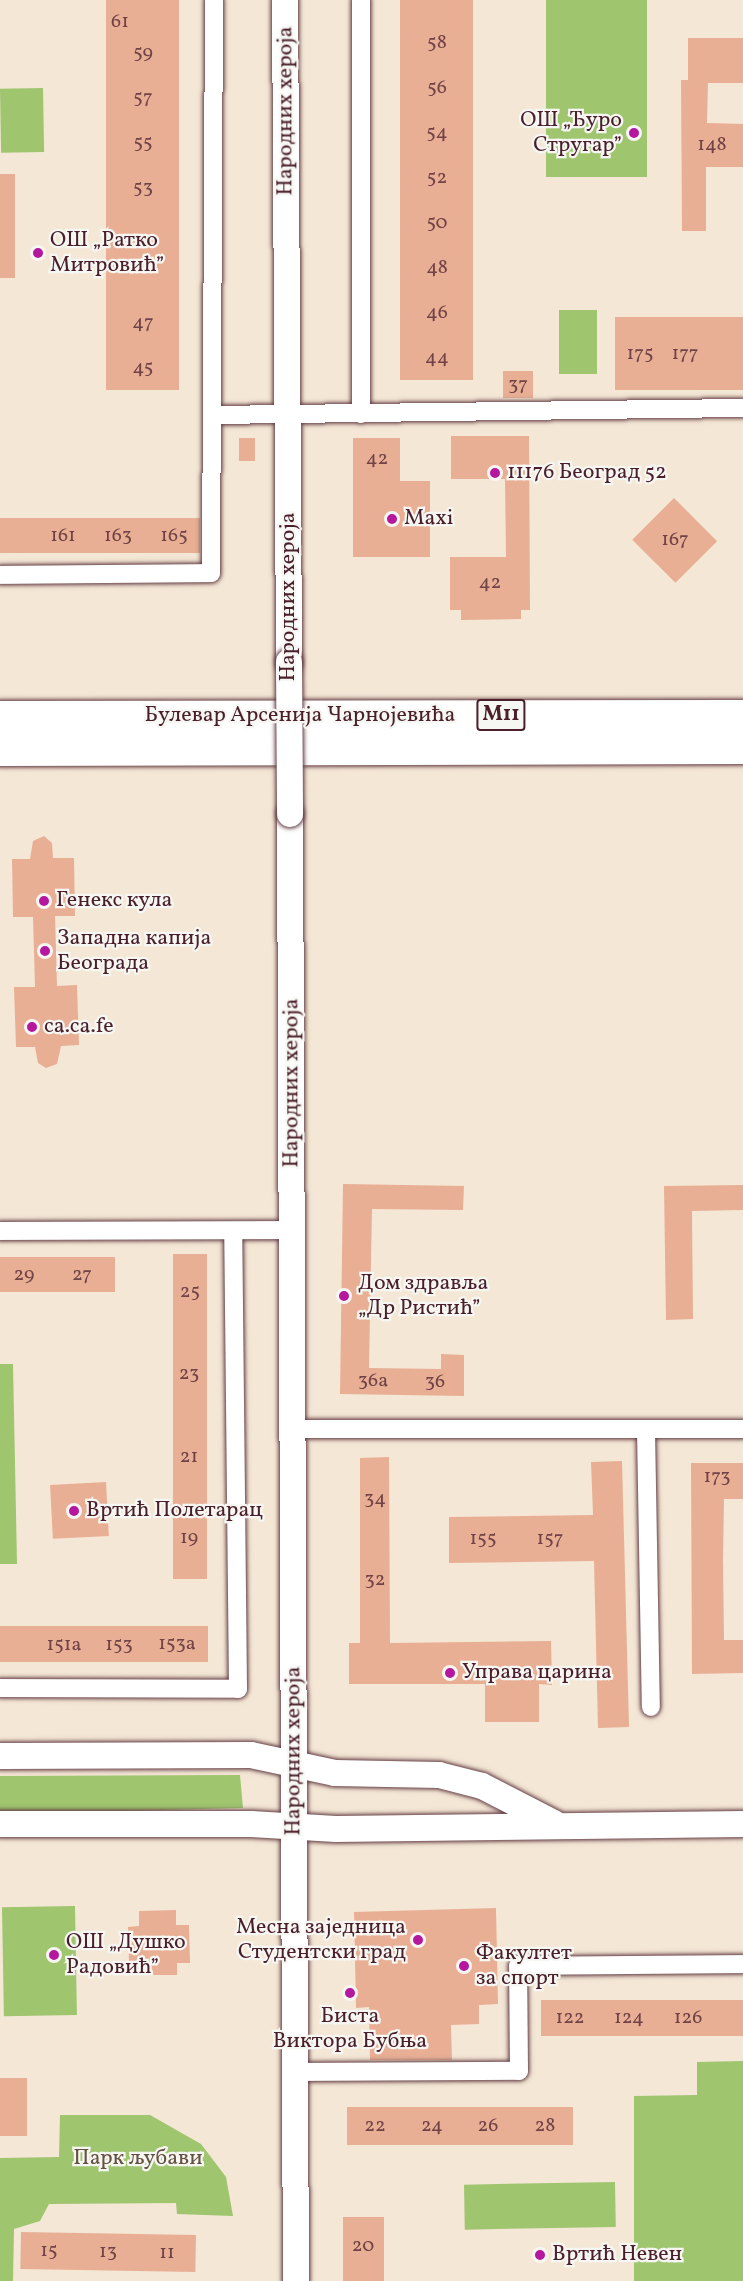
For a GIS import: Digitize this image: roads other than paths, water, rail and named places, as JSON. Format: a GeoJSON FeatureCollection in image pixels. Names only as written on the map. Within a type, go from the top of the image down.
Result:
{"type":"FeatureCollection","features":[{"type":"Feature","properties":{"kind":"highway"},"geometry":{"type":"LineString","coordinates":[[663,715],[683,705],[743,694]]}},
{"type":"Feature","properties":{"kind":"highway","name":"Булевар Арсенија Чарнојевића"},"geometry":{"type":"LineString","coordinates":[[0,717],[743,716]]}},
{"type":"Feature","properties":{"kind":"highway"},"geometry":{"type":"LineString","coordinates":[[657,746],[688,759],[743,765]]}},
{"type":"Feature","properties":{"kind":"highway","name":"Булевар Арсенија Чарнојевића"},"geometry":{"type":"LineString","coordinates":[[0,749],[743,747]]}},
{"type":"Feature","properties":{"kind":"street"},"geometry":{"type":"LineString","coordinates":[[0,575],[211,573],[214,0]]}},
{"type":"Feature","properties":{"kind":"street","name":"Народних хероја"},"geometry":{"type":"LineString","coordinates":[[285,0],[296,2281]]}},
{"type":"Feature","properties":{"kind":"street"},"geometry":{"type":"LineString","coordinates":[[352,414],[361,0]]}},
{"type":"Feature","properties":{"kind":"street"},"geometry":{"type":"LineString","coordinates":[[213,415],[743,408]]}},
{"type":"Feature","properties":{"kind":"street"},"geometry":{"type":"LineString","coordinates":[[0,1231],[292,1230]]}},
{"type":"Feature","properties":{"kind":"street"},"geometry":{"type":"LineString","coordinates":[[0,1688],[238,1689],[233,1231]]}},
{"type":"Feature","properties":{"kind":"street"},"geometry":{"type":"LineString","coordinates":[[293,1429],[743,1429]]}},
{"type":"Feature","properties":{"kind":"street"},"geometry":{"type":"LineString","coordinates":[[646,1430],[651,1707]]}},
{"type":"Feature","properties":{"kind":"street"},"geometry":{"type":"LineString","coordinates":[[0,1756],[250,1755],[335,1773],[462,1778],[557,1825]]}},
{"type":"Feature","properties":{"kind":"street"},"geometry":{"type":"LineString","coordinates":[[0,1824],[250,1824],[294,1829],[743,1824]]}},
{"type":"Feature","properties":{"kind":"street"},"geometry":{"type":"LineString","coordinates":[[295,2072],[519,2071],[518,1966],[743,1964]]}},
{"type":"Feature","properties":{"kind":"place","name":"ОШ „Ђуро Стругар”"},"geometry":{"type":"Point","coordinates":[634,133]}},
{"type":"Feature","properties":{"kind":"place","name":"ОШ „Ратко Митровић”"},"geometry":{"type":"Point","coordinates":[38,253]}},
{"type":"Feature","properties":{"kind":"place","name":"11176 Београд 52"},"geometry":{"type":"Point","coordinates":[495,473]}},
{"type":"Feature","properties":{"kind":"place","name":"Maxi"},"geometry":{"type":"Point","coordinates":[392,519]}},
{"type":"Feature","properties":{"kind":"place","name":"Генекс кула"},"geometry":{"type":"Point","coordinates":[44,901]}},
{"type":"Feature","properties":{"kind":"place","name":"Западна капија Београда"},"geometry":{"type":"Point","coordinates":[45,951]}},
{"type":"Feature","properties":{"kind":"place","name":"ca.ca.fe"},"geometry":{"type":"Point","coordinates":[32,1027]}},
{"type":"Feature","properties":{"kind":"place","name":"Дом здравља „Др Ристић”"},"geometry":{"type":"Point","coordinates":[344,1296]}},
{"type":"Feature","properties":{"kind":"place","name":"Вртић Полетарац"},"geometry":{"type":"Point","coordinates":[74,1511]}},
{"type":"Feature","properties":{"kind":"place","name":"Управа царина"},"geometry":{"type":"Point","coordinates":[450,1673]}},
{"type":"Feature","properties":{"kind":"place","name":"Месна заједница Студентски град"},"geometry":{"type":"Point","coordinates":[418,1940]}},
{"type":"Feature","properties":{"kind":"place","name":"ОШ „Душко Радовић”"},"geometry":{"type":"Point","coordinates":[54,1955]}},
{"type":"Feature","properties":{"kind":"place","name":"Факултет за спорт"},"geometry":{"type":"Point","coordinates":[464,1966]}},
{"type":"Feature","properties":{"kind":"place","name":"Биста Виктора Бубња"},"geometry":{"type":"Point","coordinates":[350,1993]}},
{"type":"Feature","properties":{"kind":"place","name":"Вртић Невен"},"geometry":{"type":"Point","coordinates":[540,2255]}},
{"type":"Feature","properties":{"kind":"park label","name":"Парк љубави"},"geometry":{"type":"Point","coordinates":[138,2159]}}]}
